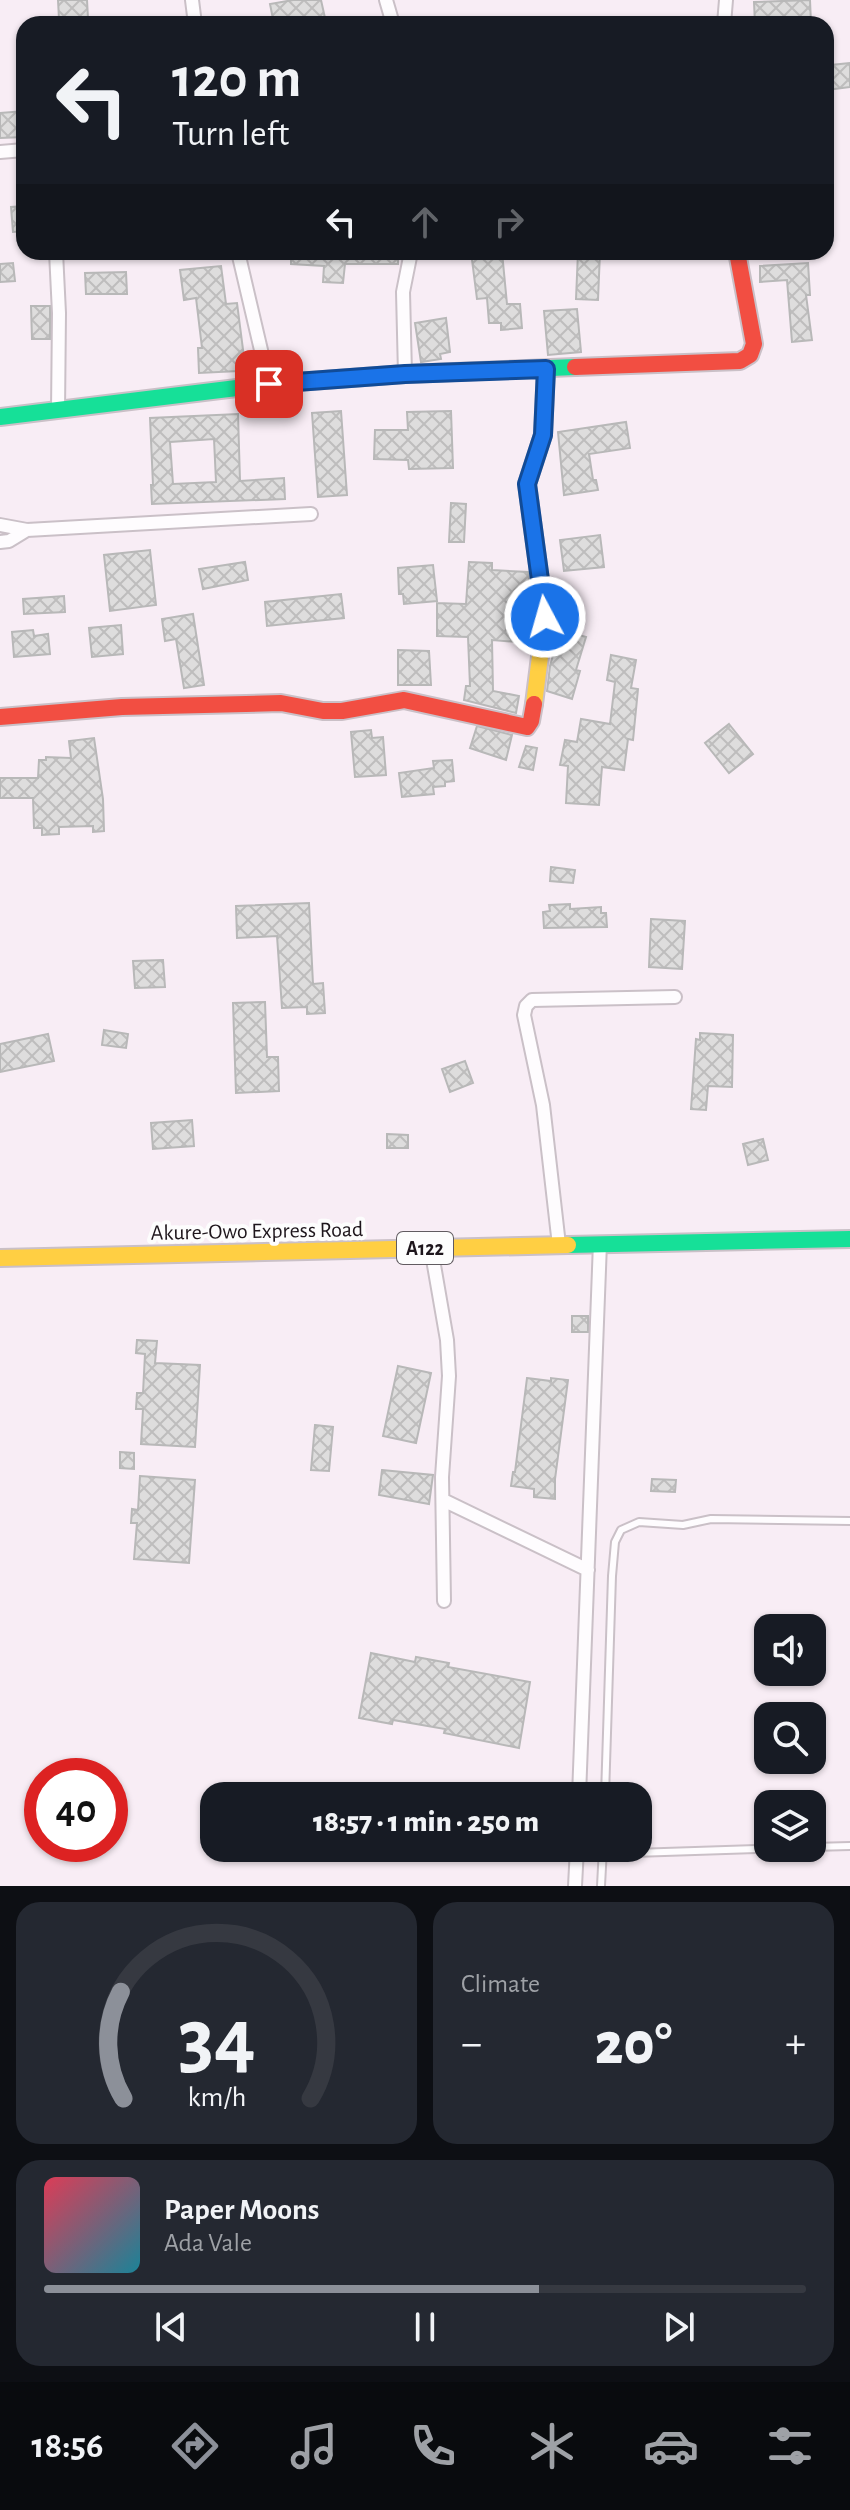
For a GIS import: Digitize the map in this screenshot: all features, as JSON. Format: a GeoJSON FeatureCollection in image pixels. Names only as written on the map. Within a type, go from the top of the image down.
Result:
{"type":"FeatureCollection","features":[{"type":"Feature","properties":{"kind":"main road"},"geometry":{"type":"LineString","coordinates":[[0,417],[269,384],[405,374],[740,361],[750,356],[754,344],[738,260]]}},
{"type":"Feature","properties":{"kind":"main road"},"geometry":{"type":"LineString","coordinates":[[0,717],[122,707],[281,703],[323,711],[342,711],[404,700],[527,727],[530,725],[545,617],[527,484],[543,435],[546,369]]}},
{"type":"Feature","properties":{"kind":"main road","name":"Akure-Owo Express Road"},"geometry":{"type":"LineString","coordinates":[[0,1258],[850,1239]]}},
{"type":"Feature","properties":{"kind":"street"},"geometry":{"type":"LineString","coordinates":[[56,260],[58,411]]}},
{"type":"Feature","properties":{"kind":"street"},"geometry":{"type":"LineString","coordinates":[[240,260],[269,384]]}},
{"type":"Feature","properties":{"kind":"street"},"geometry":{"type":"LineString","coordinates":[[405,374],[403,292],[409,260]]}},
{"type":"Feature","properties":{"kind":"street"},"geometry":{"type":"LineString","coordinates":[[0,525],[27,530],[311,514]]}},
{"type":"Feature","properties":{"kind":"street"},"geometry":{"type":"LineString","coordinates":[[0,542],[9,541],[27,530]]}},
{"type":"Feature","properties":{"kind":"street"},"geometry":{"type":"LineString","coordinates":[[559,1245],[543,1105],[524,1015],[526,1006],[532,1000],[675,997]]}},
{"type":"Feature","properties":{"kind":"street"},"geometry":{"type":"LineString","coordinates":[[580,1782],[600,1243]]}},
{"type":"Feature","properties":{"kind":"street"},"geometry":{"type":"LineString","coordinates":[[431,1248],[448,1352],[443,1500],[444,1601]]}},
{"type":"Feature","properties":{"kind":"street"},"geometry":{"type":"LineString","coordinates":[[443,1500],[588,1570]]}},
{"type":"Feature","properties":{"kind":"street"},"geometry":{"type":"LineString","coordinates":[[575,1886],[576,1862]]}},
{"type":"Feature","properties":{"kind":"lane"},"geometry":{"type":"LineString","coordinates":[[605,1782],[612,1576],[615,1542],[621,1530],[639,1522],[683,1525],[711,1519],[850,1521]]}},
{"type":"Feature","properties":{"kind":"lane"},"geometry":{"type":"LineString","coordinates":[[826,1847],[850,1846]]}},
{"type":"Feature","properties":{"kind":"lane"},"geometry":{"type":"LineString","coordinates":[[652,1850],[754,1849]]}},
{"type":"Feature","properties":{"kind":"lane"},"geometry":{"type":"LineString","coordinates":[[601,1886],[602,1862]]}},
{"type":"Feature","properties":{"kind":"building"},"geometry":{"type":"Polygon","coordinates":[[[58,0],[87,0],[88,16],[59,16],[58,0]]]}},
{"type":"Feature","properties":{"kind":"building"},"geometry":{"type":"Polygon","coordinates":[[[321,0],[325,16],[272,16],[270,4],[321,0]]]}},
{"type":"Feature","properties":{"kind":"building"},"geometry":{"type":"Polygon","coordinates":[[[810,0],[811,16],[755,16],[754,2],[810,0]]]}},
{"type":"Feature","properties":{"kind":"building"},"geometry":{"type":"Polygon","coordinates":[[[850,63],[850,87],[834,89],[834,65],[850,63]]]}},
{"type":"Feature","properties":{"kind":"building"},"geometry":{"type":"Polygon","coordinates":[[[16,112],[16,137],[0,138],[0,113],[16,112]]]}},
{"type":"Feature","properties":{"kind":"building"},"geometry":{"type":"Polygon","coordinates":[[[11,207],[16,207],[16,232],[13,232],[11,207]]]}},
{"type":"Feature","properties":{"kind":"building"},"geometry":{"type":"Polygon","coordinates":[[[291,260],[398,260],[398,264],[345,264],[343,283],[323,282],[324,266],[291,264],[291,260]]]}},
{"type":"Feature","properties":{"kind":"building"},"geometry":{"type":"Polygon","coordinates":[[[472,260],[503,260],[507,304],[520,304],[522,328],[501,330],[501,323],[489,323],[487,298],[477,299],[472,260]]]}},
{"type":"Feature","properties":{"kind":"building"},"geometry":{"type":"Polygon","coordinates":[[[578,260],[600,260],[598,300],[576,299],[578,260]]]}},
{"type":"Feature","properties":{"kind":"building"},"geometry":{"type":"Polygon","coordinates":[[[13,263],[15,281],[0,282],[0,264],[13,263]]]}},
{"type":"Feature","properties":{"kind":"building"},"geometry":{"type":"Polygon","coordinates":[[[808,263],[810,295],[806,295],[812,340],[792,342],[787,280],[760,282],[760,266],[808,263]]]}},
{"type":"Feature","properties":{"kind":"building"},"geometry":{"type":"Polygon","coordinates":[[[221,266],[226,304],[237,303],[245,365],[237,365],[238,371],[199,373],[198,348],[202,348],[196,298],[184,300],[180,270],[221,266]]]}},
{"type":"Feature","properties":{"kind":"building"},"geometry":{"type":"Polygon","coordinates":[[[126,272],[127,294],[86,294],[85,273],[126,272]]]}},
{"type":"Feature","properties":{"kind":"building"},"geometry":{"type":"Polygon","coordinates":[[[31,306],[50,306],[50,339],[32,339],[31,306]]]}},
{"type":"Feature","properties":{"kind":"building"},"geometry":{"type":"Polygon","coordinates":[[[577,309],[581,352],[548,355],[544,311],[577,309]]]}},
{"type":"Feature","properties":{"kind":"building"},"geometry":{"type":"Polygon","coordinates":[[[446,318],[450,352],[440,354],[441,359],[421,362],[415,323],[446,318]]]}},
{"type":"Feature","properties":{"kind":"building"},"geometry":{"type":"Polygon","coordinates":[[[341,411],[347,495],[318,497],[312,413],[341,411]]]}},
{"type":"Feature","properties":{"kind":"building"},"geometry":{"type":"Polygon","coordinates":[[[451,411],[453,468],[409,469],[408,460],[374,459],[375,430],[408,430],[407,412],[451,411]]]}},
{"type":"Feature","properties":{"kind":"building"},"geometry":{"type":"Polygon","coordinates":[[[238,414],[240,481],[284,478],[285,499],[152,504],[150,418],[238,414]],[[214,439],[170,442],[173,484],[216,482],[214,439]]]}},
{"type":"Feature","properties":{"kind":"building"},"geometry":{"type":"Polygon","coordinates":[[[626,422],[630,448],[589,454],[593,480],[596,480],[598,490],[564,495],[558,432],[626,422]]]}},
{"type":"Feature","properties":{"kind":"building"},"geometry":{"type":"Polygon","coordinates":[[[451,503],[466,504],[464,542],[449,542],[451,503]]]}},
{"type":"Feature","properties":{"kind":"building"},"geometry":{"type":"Polygon","coordinates":[[[600,535],[604,567],[564,571],[560,540],[600,535]]]}},
{"type":"Feature","properties":{"kind":"building"},"geometry":{"type":"Polygon","coordinates":[[[150,550],[156,605],[110,611],[104,555],[150,550]]]}},
{"type":"Feature","properties":{"kind":"building"},"geometry":{"type":"Polygon","coordinates":[[[245,562],[248,580],[203,589],[199,569],[245,562]]]}},
{"type":"Feature","properties":{"kind":"building"},"geometry":{"type":"Polygon","coordinates":[[[469,562],[492,563],[492,570],[528,572],[530,593],[515,592],[516,620],[533,622],[531,643],[492,640],[493,691],[519,696],[516,713],[464,700],[466,686],[470,686],[468,637],[437,636],[437,603],[466,604],[469,562]]]}},
{"type":"Feature","properties":{"kind":"building"},"geometry":{"type":"Polygon","coordinates":[[[433,565],[437,601],[404,604],[403,594],[399,594],[398,568],[433,565]]]}},
{"type":"Feature","properties":{"kind":"building"},"geometry":{"type":"Polygon","coordinates":[[[341,594],[344,618],[267,626],[265,602],[341,594]]]}},
{"type":"Feature","properties":{"kind":"building"},"geometry":{"type":"Polygon","coordinates":[[[64,596],[65,612],[24,614],[23,599],[64,596]]]}},
{"type":"Feature","properties":{"kind":"building"},"geometry":{"type":"Polygon","coordinates":[[[193,614],[204,685],[184,688],[176,639],[165,641],[162,619],[193,614]]]}},
{"type":"Feature","properties":{"kind":"building"},"geometry":{"type":"Polygon","coordinates":[[[121,625],[123,654],[92,657],[89,628],[121,625]]]}},
{"type":"Feature","properties":{"kind":"building"},"geometry":{"type":"Polygon","coordinates":[[[33,630],[34,636],[48,634],[50,654],[14,657],[12,632],[33,630]]]}},
{"type":"Feature","properties":{"kind":"building"},"geometry":{"type":"Polygon","coordinates":[[[560,630],[586,637],[576,670],[580,671],[572,699],[547,691],[560,630]]]}},
{"type":"Feature","properties":{"kind":"building"},"geometry":{"type":"Polygon","coordinates":[[[398,650],[429,651],[431,685],[398,685],[398,650]]]}},
{"type":"Feature","properties":{"kind":"building"},"geometry":{"type":"Polygon","coordinates":[[[611,655],[636,660],[631,688],[638,689],[633,740],[628,739],[624,770],[602,767],[599,805],[566,803],[568,766],[560,765],[565,740],[577,742],[581,719],[610,724],[615,682],[607,680],[611,655]]]}},
{"type":"Feature","properties":{"kind":"building"},"geometry":{"type":"Polygon","coordinates":[[[729,724],[753,754],[729,773],[705,743],[729,724]]]}},
{"type":"Feature","properties":{"kind":"building"},"geometry":{"type":"Polygon","coordinates":[[[477,726],[512,735],[506,760],[470,748],[477,726]]]}},
{"type":"Feature","properties":{"kind":"building"},"geometry":{"type":"Polygon","coordinates":[[[371,730],[372,738],[383,737],[386,775],[355,777],[351,732],[371,730]]]}},
{"type":"Feature","properties":{"kind":"building"},"geometry":{"type":"Polygon","coordinates":[[[94,738],[103,799],[104,831],[93,832],[93,826],[59,827],[59,834],[42,835],[42,828],[34,828],[33,798],[0,798],[0,778],[38,778],[39,760],[46,760],[46,757],[71,758],[69,741],[94,738]]]}},
{"type":"Feature","properties":{"kind":"building"},"geometry":{"type":"Polygon","coordinates":[[[526,746],[537,748],[533,770],[519,767],[526,746]]]}},
{"type":"Feature","properties":{"kind":"building"},"geometry":{"type":"Polygon","coordinates":[[[452,760],[454,781],[433,787],[434,794],[402,797],[399,773],[434,768],[433,761],[452,760]]]}},
{"type":"Feature","properties":{"kind":"building"},"geometry":{"type":"Polygon","coordinates":[[[551,867],[575,870],[573,883],[550,881],[551,867]]]}},
{"type":"Feature","properties":{"kind":"building"},"geometry":{"type":"Polygon","coordinates":[[[309,903],[313,984],[323,983],[325,1013],[307,1014],[307,1007],[282,1008],[277,936],[237,938],[236,906],[309,903]]]}},
{"type":"Feature","properties":{"kind":"building"},"geometry":{"type":"Polygon","coordinates":[[[570,904],[570,909],[601,907],[601,913],[606,913],[607,927],[544,928],[543,912],[550,911],[549,905],[570,904]]]}},
{"type":"Feature","properties":{"kind":"building"},"geometry":{"type":"Polygon","coordinates":[[[651,919],[685,921],[682,969],[649,967],[651,919]]]}},
{"type":"Feature","properties":{"kind":"building"},"geometry":{"type":"Polygon","coordinates":[[[163,960],[165,987],[135,988],[133,961],[163,960]]]}},
{"type":"Feature","properties":{"kind":"building"},"geometry":{"type":"Polygon","coordinates":[[[265,1002],[267,1057],[278,1057],[279,1091],[236,1093],[233,1003],[265,1002]]]}},
{"type":"Feature","properties":{"kind":"building"},"geometry":{"type":"Polygon","coordinates":[[[104,1030],[128,1034],[126,1048],[102,1045],[104,1030]]]}},
{"type":"Feature","properties":{"kind":"building"},"geometry":{"type":"Polygon","coordinates":[[[700,1033],[733,1035],[732,1087],[708,1086],[706,1110],[691,1109],[696,1039],[700,1040],[700,1033]]]}},
{"type":"Feature","properties":{"kind":"building"},"geometry":{"type":"Polygon","coordinates":[[[48,1034],[54,1061],[0,1072],[0,1044],[48,1034]]]}},
{"type":"Feature","properties":{"kind":"building"},"geometry":{"type":"Polygon","coordinates":[[[465,1061],[473,1083],[450,1092],[442,1069],[465,1061]]]}},
{"type":"Feature","properties":{"kind":"building"},"geometry":{"type":"Polygon","coordinates":[[[192,1120],[194,1146],[153,1149],[151,1123],[192,1120]]]}},
{"type":"Feature","properties":{"kind":"building"},"geometry":{"type":"Polygon","coordinates":[[[387,1134],[408,1135],[408,1148],[387,1148],[387,1134]]]}},
{"type":"Feature","properties":{"kind":"building"},"geometry":{"type":"Polygon","coordinates":[[[763,1139],[768,1160],[748,1165],[743,1144],[763,1139]]]}},
{"type":"Feature","properties":{"kind":"building"},"geometry":{"type":"Polygon","coordinates":[[[572,1316],[588,1316],[588,1332],[572,1332],[572,1316]]]}},
{"type":"Feature","properties":{"kind":"building"},"geometry":{"type":"Polygon","coordinates":[[[137,1340],[157,1341],[155,1363],[200,1365],[195,1447],[141,1444],[143,1409],[136,1409],[137,1393],[143,1393],[145,1354],[136,1353],[137,1340]]]}},
{"type":"Feature","properties":{"kind":"building"},"geometry":{"type":"Polygon","coordinates":[[[398,1366],[431,1373],[416,1443],[383,1436],[398,1366]]]}},
{"type":"Feature","properties":{"kind":"building"},"geometry":{"type":"Polygon","coordinates":[[[527,1378],[568,1380],[555,1499],[534,1497],[534,1489],[511,1486],[527,1378]]]}},
{"type":"Feature","properties":{"kind":"building"},"geometry":{"type":"Polygon","coordinates":[[[315,1425],[333,1427],[329,1471],[311,1470],[315,1425]]]}},
{"type":"Feature","properties":{"kind":"building"},"geometry":{"type":"Polygon","coordinates":[[[120,1452],[134,1453],[134,1469],[120,1468],[120,1452]]]}},
{"type":"Feature","properties":{"kind":"building"},"geometry":{"type":"Polygon","coordinates":[[[382,1470],[433,1475],[429,1504],[379,1495],[382,1470]]]}},
{"type":"Feature","properties":{"kind":"building"},"geometry":{"type":"Polygon","coordinates":[[[140,1476],[195,1480],[189,1563],[134,1559],[137,1523],[131,1523],[132,1509],[138,1510],[140,1476]]]}},
{"type":"Feature","properties":{"kind":"building"},"geometry":{"type":"Polygon","coordinates":[[[652,1479],[676,1480],[675,1492],[651,1491],[652,1479]]]}},
{"type":"Feature","properties":{"kind":"building"},"geometry":{"type":"Polygon","coordinates":[[[371,1653],[415,1662],[416,1657],[449,1663],[448,1667],[530,1682],[519,1748],[444,1733],[445,1729],[359,1718],[371,1653]]]}},
{"type":"Feature","properties":{"kind":"traffic: fast"},"geometry":{"type":"LineString","coordinates":[[0,417],[269,384],[405,374],[575,367]]}},
{"type":"Feature","properties":{"kind":"traffic: fast"},"geometry":{"type":"LineString","coordinates":[[568,1245],[850,1239]]}},
{"type":"Feature","properties":{"kind":"traffic: slow"},"geometry":{"type":"LineString","coordinates":[[534,704],[545,617],[527,484],[543,435],[546,369]]}},
{"type":"Feature","properties":{"kind":"traffic: slow"},"geometry":{"type":"LineString","coordinates":[[0,1258],[568,1245]]}},
{"type":"Feature","properties":{"kind":"traffic: jam"},"geometry":{"type":"LineString","coordinates":[[575,367],[740,361],[750,355],[754,344],[738,260]]}},
{"type":"Feature","properties":{"kind":"traffic: jam"},"geometry":{"type":"LineString","coordinates":[[0,717],[122,707],[281,703],[323,711],[342,711],[404,700],[527,727],[534,704]]}},
{"type":"Feature","properties":{"kind":"route"},"geometry":{"type":"LineString","coordinates":[[269,384],[405,374],[546,369],[543,435],[527,484],[545,617]]}}]}
